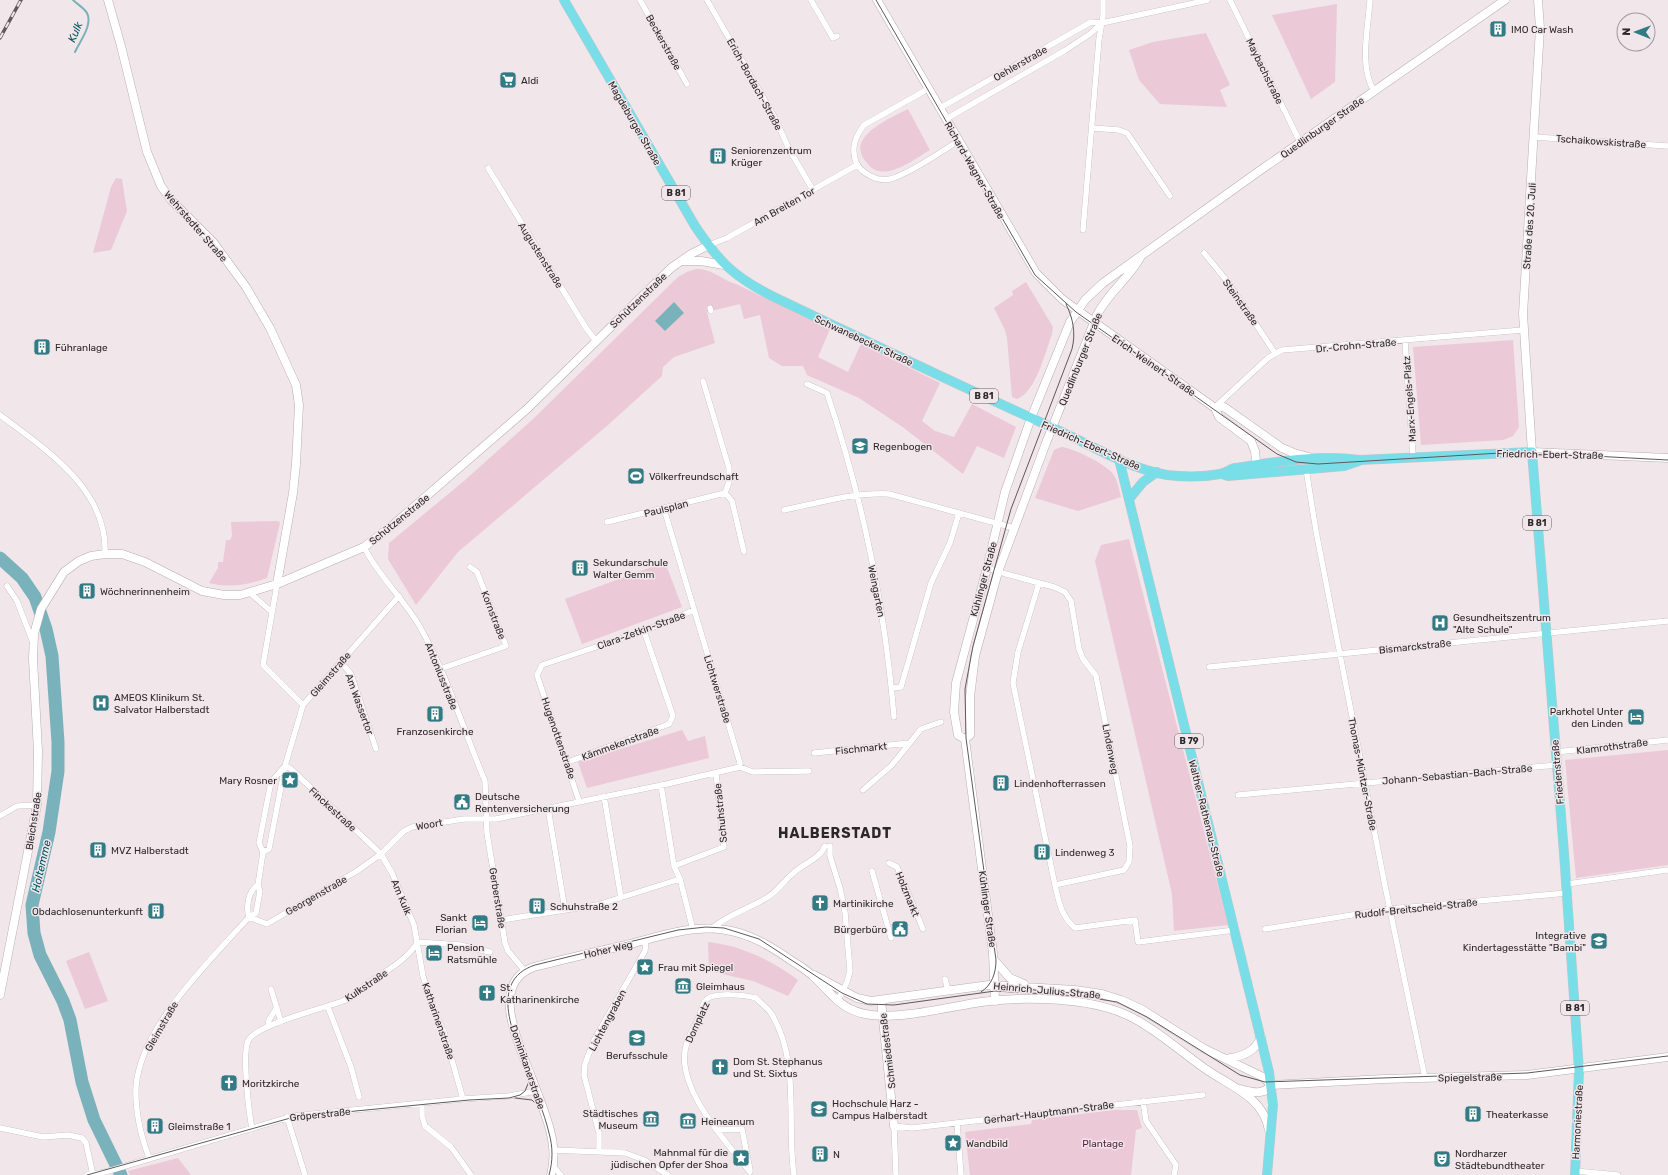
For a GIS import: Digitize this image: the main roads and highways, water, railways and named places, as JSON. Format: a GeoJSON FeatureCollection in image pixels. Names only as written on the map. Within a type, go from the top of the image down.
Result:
{"type":"FeatureCollection","features":[{"type":"Feature","properties":{"kind":"main road","name":"Magdeburger Straße"},"geometry":{"type":"LineString","coordinates":[[564,0],[690,217],[710,245]]}},
{"type":"Feature","properties":{"kind":"main road","name":"Schwanebecker Straße"},"geometry":{"type":"LineString","coordinates":[[710,245],[724,265],[743,281],[767,294],[1031,418]]}},
{"type":"Feature","properties":{"kind":"main road","name":"Friedrich-Ebert-Straße"},"geometry":{"type":"LineString","coordinates":[[1031,418],[1119,459],[1157,472],[1186,476],[1222,474],[1231,469],[1306,469],[1344,466],[1360,460]]}},
{"type":"Feature","properties":{"kind":"main road","name":"Friedrich-Ebert-Straße"},"geometry":{"type":"LineString","coordinates":[[1257,469],[1318,458],[1344,457],[1360,460],[1532,452]]}},
{"type":"Feature","properties":{"kind":"main road","name":"Friedenstraße"},"geometry":{"type":"LineString","coordinates":[[1532,452],[1567,888],[1579,1070]]}},
{"type":"Feature","properties":{"kind":"main road","name":"Walther-Rathenau-Straße"},"geometry":{"type":"LineString","coordinates":[[1119,459],[1261,1037],[1271,1085],[1272,1105],[1267,1175]]}},
{"type":"Feature","properties":{"kind":"main road"},"geometry":{"type":"LineString","coordinates":[[1129,499],[1143,482],[1157,472]]}},
{"type":"Feature","properties":{"kind":"main road","name":"Harmoniestraße"},"geometry":{"type":"LineString","coordinates":[[1575,1173],[1579,1070]]}},
{"type":"Feature","properties":{"kind":"water"},"geometry":{"type":"Polygon","coordinates":[[[674,302],[684,313],[665,331],[655,321],[674,302]]]}},
{"type":"Feature","properties":{"kind":"waterway","name":"Kulk"},"geometry":{"type":"LineString","coordinates":[[73,0],[86,11],[88,18],[87,28],[75,52]]}},
{"type":"Feature","properties":{"kind":"waterway","name":"Holtemme"},"geometry":{"type":"LineString","coordinates":[[0,558],[22,578],[35,597],[46,629],[52,656],[58,742],[58,771],[49,832],[32,905],[34,933],[40,955],[63,1001],[70,1020],[82,1082],[94,1120],[121,1175]]}},
{"type":"Feature","properties":{"kind":"tram line"},"geometry":{"type":"LineString","coordinates":[[876,0],[1035,275],[1076,312],[1277,454],[1296,462],[1318,464],[1517,452],[1668,460]]}},
{"type":"Feature","properties":{"kind":"tram line"},"geometry":{"type":"LineString","coordinates":[[981,992],[988,986],[993,978],[996,960],[966,738],[965,689],[973,646],[1011,509],[1072,349],[1074,337],[1073,326],[1066,304]]}},
{"type":"Feature","properties":{"kind":"tram line"},"geometry":{"type":"LineString","coordinates":[[549,1175],[552,1149],[547,1125],[512,1028],[508,997],[512,984],[520,973],[535,965],[678,930],[706,927],[724,928],[759,939],[842,993],[867,1004],[894,1005],[995,991],[1081,996],[1117,1002],[1147,1017],[1240,1075],[1265,1082],[1527,1073],[1668,1056]]}},
{"type":"Feature","properties":{"kind":"tram line"},"geometry":{"type":"LineString","coordinates":[[87,1175],[294,1117],[469,1100],[509,1098],[520,1095],[525,1091],[531,1077]]}},
{"type":"Feature","properties":{"kind":"tram line"},"geometry":{"type":"LineString","coordinates":[[515,1098],[532,1100],[540,1108]]}},
{"type":"Feature","properties":{"kind":"railway"},"geometry":{"type":"LineString","coordinates":[[0,38],[21,0]]}},
{"type":"Feature","properties":{"kind":"place","name":"IMO Car Wash"},"geometry":{"type":"Point","coordinates":[1498,29]}},
{"type":"Feature","properties":{"kind":"place","name":"Aldi"},"geometry":{"type":"Point","coordinates":[508,80]}},
{"type":"Feature","properties":{"kind":"place","name":"Seniorenzentrum Krüger"},"geometry":{"type":"Point","coordinates":[718,156]}},
{"type":"Feature","properties":{"kind":"place","name":"Führanlage"},"geometry":{"type":"Point","coordinates":[42,347]}},
{"type":"Feature","properties":{"kind":"place","name":"Regenbogen"},"geometry":{"type":"Point","coordinates":[860,446]}},
{"type":"Feature","properties":{"kind":"place","name":"Völkerfreundschaft"},"geometry":{"type":"Point","coordinates":[636,476]}},
{"type":"Feature","properties":{"kind":"place","name":"Sekundarschule Walter Gemm"},"geometry":{"type":"Point","coordinates":[580,568]}},
{"type":"Feature","properties":{"kind":"place","name":"Wöchnerinnenheim"},"geometry":{"type":"Point","coordinates":[87,591]}},
{"type":"Feature","properties":{"kind":"place","name":"Gesundheitszentrum \"Alte Schule\""},"geometry":{"type":"Point","coordinates":[1440,623]}},
{"type":"Feature","properties":{"kind":"place","name":"AMEOS Klinikum St. Salvator Halberstadt"},"geometry":{"type":"Point","coordinates":[101,703]}},
{"type":"Feature","properties":{"kind":"place","name":"Franzosenkirche"},"geometry":{"type":"Point","coordinates":[435,714]}},
{"type":"Feature","properties":{"kind":"place","name":"Parkhotel Unter den Linden"},"geometry":{"type":"Point","coordinates":[1636,717]}},
{"type":"Feature","properties":{"kind":"place","name":"Mary Rosner"},"geometry":{"type":"Point","coordinates":[290,780]}},
{"type":"Feature","properties":{"kind":"place","name":"Lindenhofterrassen"},"geometry":{"type":"Point","coordinates":[1001,783]}},
{"type":"Feature","properties":{"kind":"place","name":"Deutsche Rentenversicherung"},"geometry":{"type":"Point","coordinates":[462,802]}},
{"type":"Feature","properties":{"kind":"place","name":"MVZ Halberstadt"},"geometry":{"type":"Point","coordinates":[98,850]}},
{"type":"Feature","properties":{"kind":"place","name":"Lindenweg 3"},"geometry":{"type":"Point","coordinates":[1042,852]}},
{"type":"Feature","properties":{"kind":"place","name":"Martinikirche"},"geometry":{"type":"Point","coordinates":[820,903]}},
{"type":"Feature","properties":{"kind":"place","name":"Schuhstraße 2"},"geometry":{"type":"Point","coordinates":[537,906]}},
{"type":"Feature","properties":{"kind":"place","name":"Obdachlosenunterkunft"},"geometry":{"type":"Point","coordinates":[156,911]}},
{"type":"Feature","properties":{"kind":"place","name":"Sankt Florian"},"geometry":{"type":"Point","coordinates":[480,923]}},
{"type":"Feature","properties":{"kind":"place","name":"Bürgerbüro"},"geometry":{"type":"Point","coordinates":[900,929]}},
{"type":"Feature","properties":{"kind":"place","name":"Integrative Kindertagesstätte \"Bambi\""},"geometry":{"type":"Point","coordinates":[1599,941]}},
{"type":"Feature","properties":{"kind":"place","name":"Pension Ratsmühle"},"geometry":{"type":"Point","coordinates":[434,953]}},
{"type":"Feature","properties":{"kind":"place","name":"Frau mit Spiegel"},"geometry":{"type":"Point","coordinates":[645,967]}},
{"type":"Feature","properties":{"kind":"place","name":"Gleimhaus"},"geometry":{"type":"Point","coordinates":[683,986]}},
{"type":"Feature","properties":{"kind":"place","name":"St. Katharinenkirche"},"geometry":{"type":"Point","coordinates":[487,993]}},
{"type":"Feature","properties":{"kind":"place","name":"Berufsschule"},"geometry":{"type":"Point","coordinates":[637,1038]}},
{"type":"Feature","properties":{"kind":"place","name":"Dom St. Stephanus und St. Sixtus"},"geometry":{"type":"Point","coordinates":[720,1067]}},
{"type":"Feature","properties":{"kind":"place","name":"Moritzkirche"},"geometry":{"type":"Point","coordinates":[229,1083]}},
{"type":"Feature","properties":{"kind":"place","name":"Hochschule Harz - Campus Halberstadt"},"geometry":{"type":"Point","coordinates":[819,1109]}},
{"type":"Feature","properties":{"kind":"place","name":"Theaterkasse"},"geometry":{"type":"Point","coordinates":[1473,1114]}},
{"type":"Feature","properties":{"kind":"place","name":"Städtisches Museum"},"geometry":{"type":"Point","coordinates":[651,1119]}},
{"type":"Feature","properties":{"kind":"place","name":"Heineanum"},"geometry":{"type":"Point","coordinates":[688,1121]}},
{"type":"Feature","properties":{"kind":"place","name":"Gleimstraße 1"},"geometry":{"type":"Point","coordinates":[155,1126]}},
{"type":"Feature","properties":{"kind":"place","name":"Wandbild"},"geometry":{"type":"Point","coordinates":[953,1143]}},
{"type":"Feature","properties":{"kind":"place","name":"N"},"geometry":{"type":"Point","coordinates":[820,1154]}},
{"type":"Feature","properties":{"kind":"place","name":"Mahnmal für die jüdischen Opfer der Shoa"},"geometry":{"type":"Point","coordinates":[741,1158]}},
{"type":"Feature","properties":{"kind":"place","name":"Nordharzer Städtebundtheater"},"geometry":{"type":"Point","coordinates":[1442,1159]}},
{"type":"Feature","properties":{"kind":"district","name":"HALBERSTADT"},"geometry":{"type":"Point","coordinates":[835,833]}},
{"type":"Feature","properties":{"kind":"park label","name":"Plantage"},"geometry":{"type":"Point","coordinates":[1103,1143]}}]}
